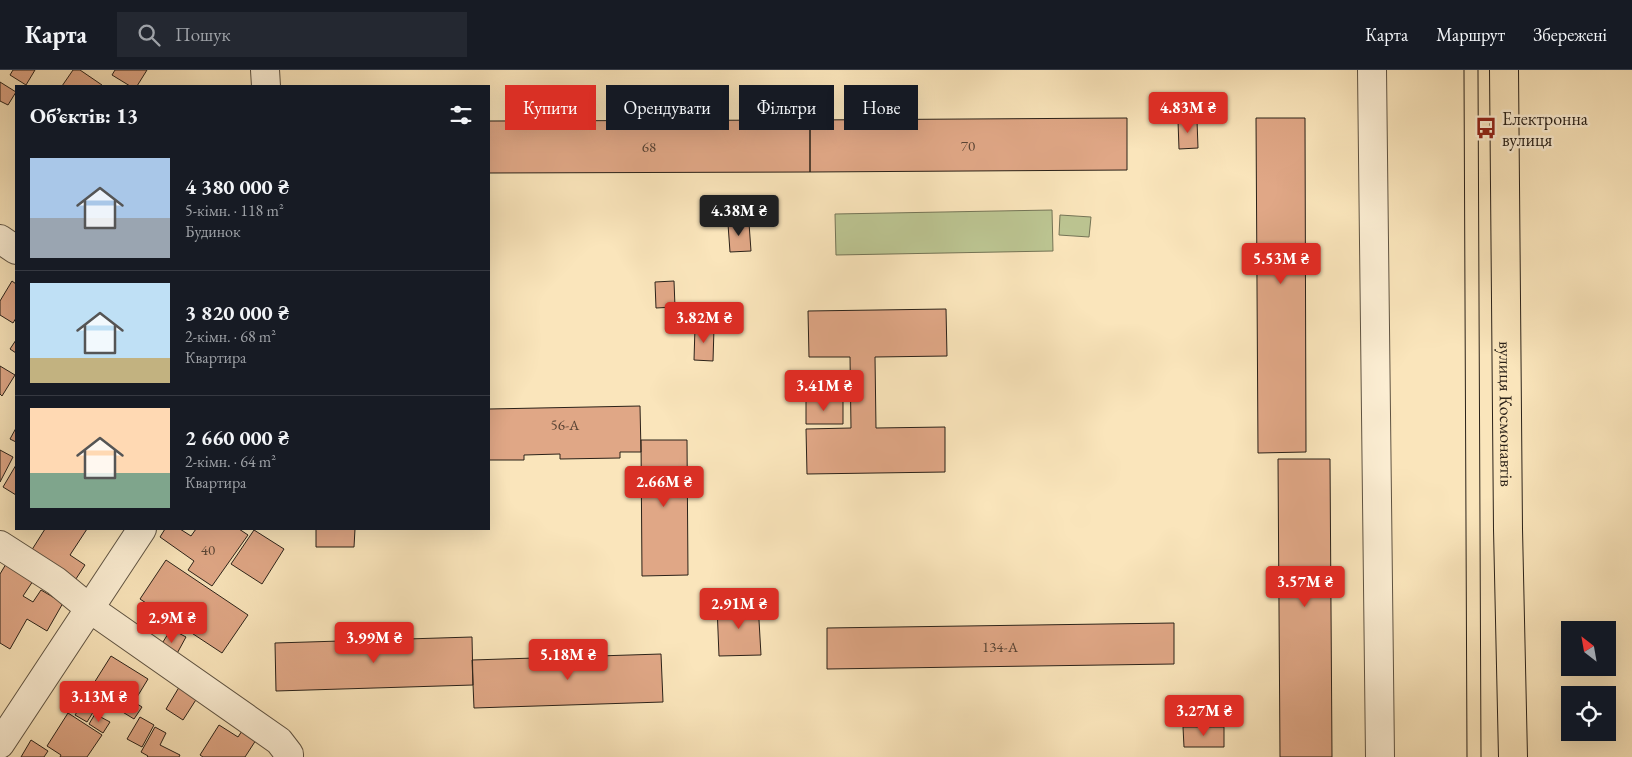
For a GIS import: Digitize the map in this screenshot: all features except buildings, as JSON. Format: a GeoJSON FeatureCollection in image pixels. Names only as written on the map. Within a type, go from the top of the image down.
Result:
{"type":"FeatureCollection","features":[{"type":"Feature","properties":{"kind":"main road","name":"вулиця Космонавтів"},"geometry":{"type":"LineString","coordinates":[[1504,70],[1508,530],[1513,757]]}},
{"type":"Feature","properties":{"kind":"street"},"geometry":{"type":"LineString","coordinates":[[265,70],[266,85]]}},
{"type":"Feature","properties":{"kind":"street"},"geometry":{"type":"LineString","coordinates":[[1372,70],[1380,757]]}},
{"type":"Feature","properties":{"kind":"street"},"geometry":{"type":"LineString","coordinates":[[0,239],[15,249]]}},
{"type":"Feature","properties":{"kind":"street"},"geometry":{"type":"LineString","coordinates":[[0,744],[141,530]]}},
{"type":"Feature","properties":{"kind":"street"},"geometry":{"type":"LineString","coordinates":[[0,545],[56,581],[89,608],[279,741],[290,757]]}},
{"type":"Feature","properties":{"kind":"green space"},"geometry":{"type":"Polygon","coordinates":[[[1052,210],[1053,251],[836,255],[835,214],[1052,210]]]}},
{"type":"Feature","properties":{"kind":"green space"},"geometry":{"type":"Polygon","coordinates":[[[1060,215],[1091,217],[1089,237],[1059,235],[1060,215]]]}},
{"type":"Feature","properties":{"kind":"tram line"},"geometry":{"type":"LineString","coordinates":[[1464,70],[1467,757]]}},
{"type":"Feature","properties":{"kind":"tram line"},"geometry":{"type":"LineString","coordinates":[[1478,70],[1481,757]]}},
{"type":"Feature","properties":{"kind":"place","name":"Електронна вулиця"},"geometry":{"type":"Point","coordinates":[1486,128]}}]}
